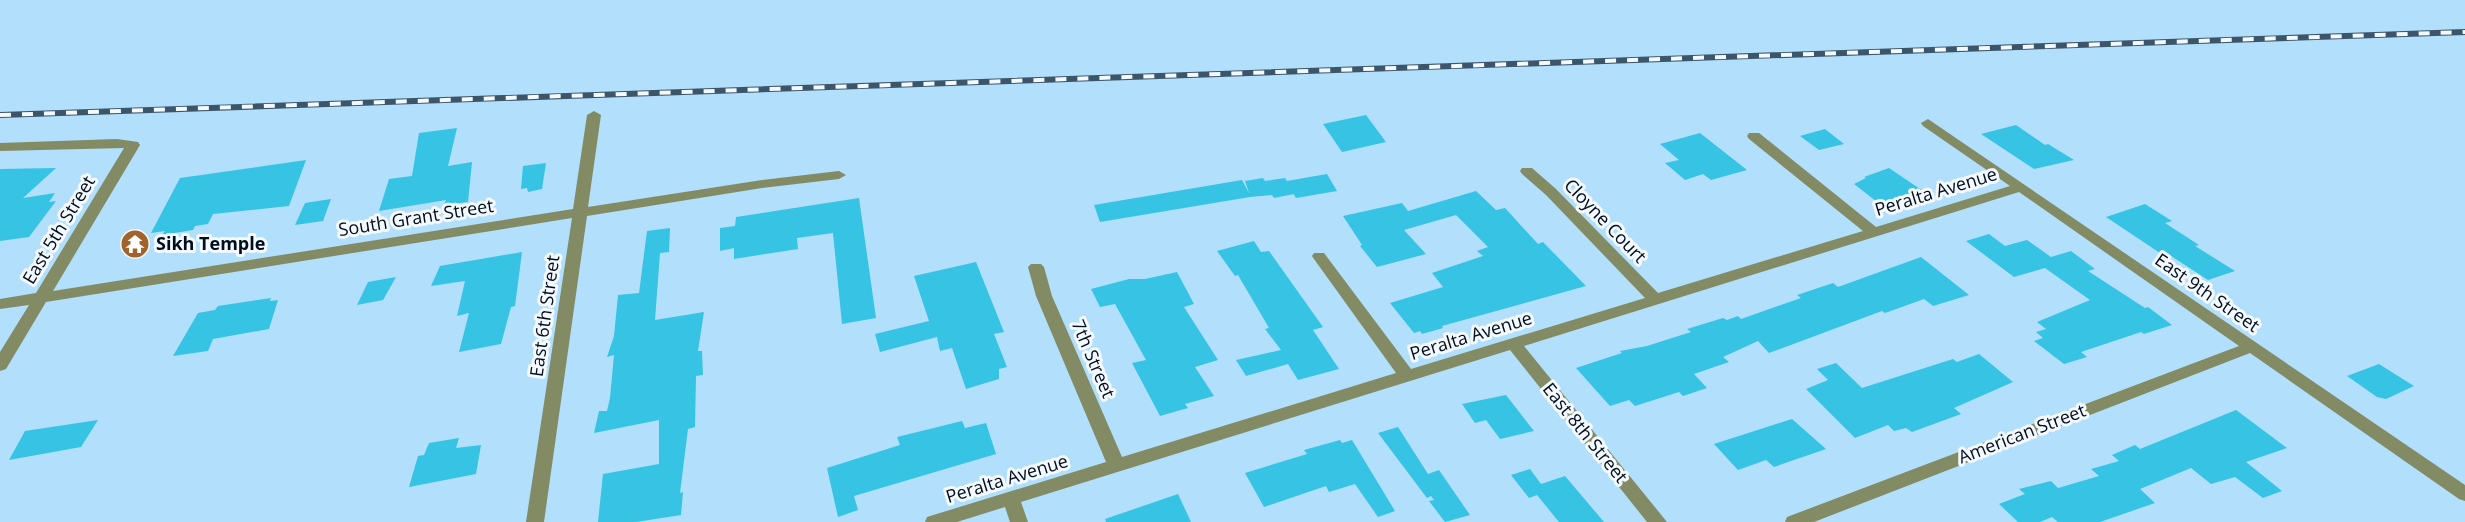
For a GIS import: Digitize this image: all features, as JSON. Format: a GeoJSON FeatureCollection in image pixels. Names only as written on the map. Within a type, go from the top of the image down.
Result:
{"type":"FeatureCollection","features":[{"type":"Feature","properties":{"kind":"street","name":"East 6th Street"},"geometry":{"type":"LineString","coordinates":[[535,522],[594,115]]}},
{"type":"Feature","properties":{"kind":"street","name":"East 9th Street"},"geometry":{"type":"LineString","coordinates":[[1929,123],[2465,494]]}},
{"type":"Feature","properties":{"kind":"street"},"geometry":{"type":"LineString","coordinates":[[1754,136],[1873,232]]}},
{"type":"Feature","properties":{"kind":"street","name":"East 5th Street"},"geometry":{"type":"LineString","coordinates":[[0,147],[117,143],[133,145],[0,365]]}},
{"type":"Feature","properties":{"kind":"street","name":"Cloyne Court"},"geometry":{"type":"LineString","coordinates":[[1527,171],[1551,192],[1654,299]]}},
{"type":"Feature","properties":{"kind":"street","name":"South Grant Street"},"geometry":{"type":"LineString","coordinates":[[0,304],[762,184],[839,175]]}},
{"type":"Feature","properties":{"kind":"street","name":"Peralta Avenue"},"geometry":{"type":"LineString","coordinates":[[934,522],[2021,187]]}},
{"type":"Feature","properties":{"kind":"street"},"geometry":{"type":"LineString","coordinates":[[1319,256],[1407,376]]}},
{"type":"Feature","properties":{"kind":"street","name":"7th Street"},"geometry":{"type":"LineString","coordinates":[[1036,267],[1044,296],[1117,466]]}},
{"type":"Feature","properties":{"kind":"street","name":"East 8th Street"},"geometry":{"type":"LineString","coordinates":[[1513,344],[1658,522]]}},
{"type":"Feature","properties":{"kind":"street","name":"American Street"},"geometry":{"type":"LineString","coordinates":[[1794,522],[2251,347]]}},
{"type":"Feature","properties":{"kind":"street"},"geometry":{"type":"LineString","coordinates":[[1011,499],[1019,522]]}},
{"type":"Feature","properties":{"kind":"building"},"geometry":{"type":"Polygon","coordinates":[[[1366,115],[1386,142],[1342,152],[1323,124],[1366,115]]]}},
{"type":"Feature","properties":{"kind":"building"},"geometry":{"type":"Polygon","coordinates":[[[2016,125],[2045,145],[2048,144],[2074,160],[2034,169],[1981,134],[2016,125]]]}},
{"type":"Feature","properties":{"kind":"building"},"geometry":{"type":"Polygon","coordinates":[[[457,128],[448,166],[472,162],[468,202],[444,205],[446,200],[379,211],[389,179],[412,176],[419,133],[457,128]]]}},
{"type":"Feature","properties":{"kind":"building"},"geometry":{"type":"Polygon","coordinates":[[[1825,129],[1844,144],[1819,150],[1800,136],[1825,129]]]}},
{"type":"Feature","properties":{"kind":"building"},"geometry":{"type":"Polygon","coordinates":[[[1700,133],[1747,170],[1711,180],[1703,174],[1685,180],[1665,163],[1679,160],[1660,144],[1700,133]]]}},
{"type":"Feature","properties":{"kind":"building"},"geometry":{"type":"Polygon","coordinates":[[[306,160],[289,206],[213,214],[208,224],[195,226],[193,230],[162,235],[165,231],[151,233],[180,178],[306,160]]]}},
{"type":"Feature","properties":{"kind":"building"},"geometry":{"type":"Polygon","coordinates":[[[546,163],[542,189],[528,192],[527,188],[521,189],[523,166],[546,163]]]}},
{"type":"Feature","properties":{"kind":"building"},"geometry":{"type":"Polygon","coordinates":[[[56,168],[23,198],[55,193],[49,202],[56,201],[29,237],[0,241],[0,169],[56,168]]]}},
{"type":"Feature","properties":{"kind":"building"},"geometry":{"type":"Polygon","coordinates":[[[1889,168],[1923,191],[1881,205],[1854,184],[1866,178],[1864,177],[1889,168]]]}},
{"type":"Feature","properties":{"kind":"building"},"geometry":{"type":"Polygon","coordinates":[[[1327,174],[1337,191],[1296,198],[1294,194],[1274,198],[1272,195],[1250,197],[1100,222],[1094,205],[1242,180],[1249,193],[1245,181],[1285,178],[1287,181],[1327,174]]]}},
{"type":"Feature","properties":{"kind":"building"},"geometry":{"type":"Polygon","coordinates":[[[1476,191],[1496,210],[1505,208],[1538,244],[1543,242],[1586,286],[1442,326],[1443,328],[1422,334],[1420,331],[1414,333],[1390,303],[1443,287],[1432,273],[1483,256],[1477,251],[1488,247],[1456,215],[1404,230],[1426,254],[1377,267],[1360,246],[1362,245],[1343,216],[1402,203],[1408,211],[1476,191]]]}},
{"type":"Feature","properties":{"kind":"building"},"geometry":{"type":"Polygon","coordinates":[[[859,198],[876,318],[842,324],[833,233],[797,238],[798,249],[734,259],[734,248],[720,251],[720,228],[735,226],[736,217],[859,198]]]}},
{"type":"Feature","properties":{"kind":"building"},"geometry":{"type":"Polygon","coordinates":[[[331,199],[323,221],[295,225],[305,203],[331,199]]]}},
{"type":"Feature","properties":{"kind":"building"},"geometry":{"type":"Polygon","coordinates":[[[2145,204],[2172,221],[2165,223],[2199,245],[2195,246],[2235,271],[2208,280],[2168,254],[2163,255],[2106,217],[2145,204]]]}},
{"type":"Feature","properties":{"kind":"building"},"geometry":{"type":"Polygon","coordinates":[[[670,228],[669,252],[660,253],[655,320],[704,312],[698,351],[702,351],[703,375],[696,376],[695,427],[688,429],[680,493],[683,492],[681,515],[636,522],[598,522],[603,474],[659,464],[659,420],[594,433],[599,411],[607,411],[610,398],[614,355],[607,357],[614,336],[618,295],[639,293],[647,231],[670,228]]]}},
{"type":"Feature","properties":{"kind":"building"},"geometry":{"type":"Polygon","coordinates":[[[1989,234],[2005,246],[2027,240],[2051,257],[2071,251],[2095,269],[2088,271],[2145,308],[2148,307],[2172,325],[2144,334],[2141,332],[2081,352],[2087,357],[2064,364],[2034,341],[2043,338],[2036,332],[2046,329],[2037,322],[2090,300],[2045,268],[2014,277],[1966,241],[1989,234]]]}},
{"type":"Feature","properties":{"kind":"building"},"geometry":{"type":"Polygon","coordinates":[[[1254,241],[1261,252],[1269,251],[1323,327],[1313,330],[1339,369],[1298,380],[1288,364],[1246,376],[1236,360],[1281,350],[1265,329],[1269,328],[1238,275],[1235,276],[1217,251],[1254,241]]]}},
{"type":"Feature","properties":{"kind":"building"},"geometry":{"type":"Polygon","coordinates":[[[522,252],[515,306],[511,307],[501,344],[459,352],[469,313],[457,316],[465,281],[431,286],[440,266],[522,252]]]}},
{"type":"Feature","properties":{"kind":"building"},"geometry":{"type":"Polygon","coordinates":[[[1921,257],[1969,295],[1933,306],[1924,299],[1885,313],[1882,311],[1769,353],[1758,341],[1723,357],[1729,362],[1694,374],[1707,388],[1683,396],[1679,392],[1635,406],[1629,400],[1610,406],[1576,368],[1622,353],[1620,351],[1647,346],[1691,332],[1687,329],[1723,318],[1727,320],[1738,316],[1741,319],[1801,298],[1797,295],[1833,283],[1838,287],[1921,257]]]}},
{"type":"Feature","properties":{"kind":"building"},"geometry":{"type":"Polygon","coordinates":[[[976,262],[1004,332],[994,334],[1007,367],[999,369],[999,379],[966,389],[952,348],[940,351],[937,337],[880,352],[875,334],[929,321],[914,276],[976,262]]]}},
{"type":"Feature","properties":{"kind":"building"},"geometry":{"type":"Polygon","coordinates":[[[1177,272],[1194,304],[1184,307],[1218,360],[1195,367],[1214,396],[1185,404],[1188,408],[1160,416],[1132,363],[1146,360],[1115,304],[1100,307],[1091,289],[1129,279],[1145,279],[1177,272]]]}},
{"type":"Feature","properties":{"kind":"building"},"geometry":{"type":"Polygon","coordinates":[[[396,277],[383,300],[357,305],[368,282],[396,277]]]}},
{"type":"Feature","properties":{"kind":"building"},"geometry":{"type":"Polygon","coordinates":[[[271,298],[270,301],[278,300],[269,329],[213,339],[208,351],[173,356],[198,313],[215,310],[218,306],[271,298]]]}},
{"type":"Feature","properties":{"kind":"building"},"geometry":{"type":"Polygon","coordinates":[[[1979,354],[2013,382],[1954,408],[1961,414],[1912,432],[1906,428],[1894,431],[1888,425],[1855,438],[1806,389],[1828,380],[1817,369],[1836,363],[1862,388],[1953,359],[1957,362],[1979,354]]]}},
{"type":"Feature","properties":{"kind":"building"},"geometry":{"type":"Polygon","coordinates":[[[2379,364],[2414,386],[2386,399],[2377,397],[2347,376],[2379,364]]]}},
{"type":"Feature","properties":{"kind":"building"},"geometry":{"type":"Polygon","coordinates":[[[1506,395],[1534,431],[1500,439],[1486,420],[1475,423],[1462,404],[1506,395]]]}},
{"type":"Feature","properties":{"kind":"building"},"geometry":{"type":"Polygon","coordinates":[[[2236,410],[2287,448],[2246,462],[2282,491],[2263,498],[2235,477],[2211,484],[2191,468],[2140,489],[2155,503],[2100,522],[2058,522],[2052,517],[2040,522],[2018,522],[1999,504],[2025,494],[2019,489],[2051,481],[2058,488],[2099,476],[2091,469],[2119,461],[2112,455],[2135,445],[2140,449],[2236,410]]]}},
{"type":"Feature","properties":{"kind":"building"},"geometry":{"type":"Polygon","coordinates":[[[1792,419],[1826,449],[1774,467],[1766,460],[1738,470],[1714,444],[1792,419]]]}},
{"type":"Feature","properties":{"kind":"building"},"geometry":{"type":"Polygon","coordinates":[[[98,420],[81,447],[9,460],[25,431],[98,420]]]}},
{"type":"Feature","properties":{"kind":"building"},"geometry":{"type":"Polygon","coordinates":[[[962,421],[965,428],[986,423],[996,454],[854,496],[858,510],[838,517],[827,468],[900,445],[897,437],[962,421]]]}},
{"type":"Feature","properties":{"kind":"building"},"geometry":{"type":"Polygon","coordinates":[[[1398,427],[1428,474],[1439,470],[1470,515],[1445,522],[1429,501],[1434,500],[1431,496],[1427,498],[1378,433],[1398,427]]]}},
{"type":"Feature","properties":{"kind":"building"},"geometry":{"type":"Polygon","coordinates":[[[459,438],[456,448],[481,445],[476,474],[409,487],[418,456],[424,455],[429,443],[459,438]]]}},
{"type":"Feature","properties":{"kind":"building"},"geometry":{"type":"Polygon","coordinates":[[[1340,440],[1342,443],[1352,440],[1395,511],[1378,517],[1355,484],[1329,492],[1326,486],[1264,507],[1245,473],[1307,454],[1304,450],[1340,440]]]}},
{"type":"Feature","properties":{"kind":"building"},"geometry":{"type":"Polygon","coordinates":[[[1530,469],[1541,484],[1565,476],[1604,522],[1559,522],[1537,495],[1529,498],[1511,475],[1530,469]]]}},
{"type":"Feature","properties":{"kind":"building"},"geometry":{"type":"Polygon","coordinates":[[[1178,494],[1191,522],[1106,522],[1105,519],[1178,494]]]}},
{"type":"Feature","properties":{"kind":"railway"},"geometry":{"type":"LineString","coordinates":[[0,115],[2465,32]]}},
{"type":"Feature","properties":{"kind":"place","name":"Sikh Temple"},"geometry":{"type":"Point","coordinates":[135,244]}}]}
